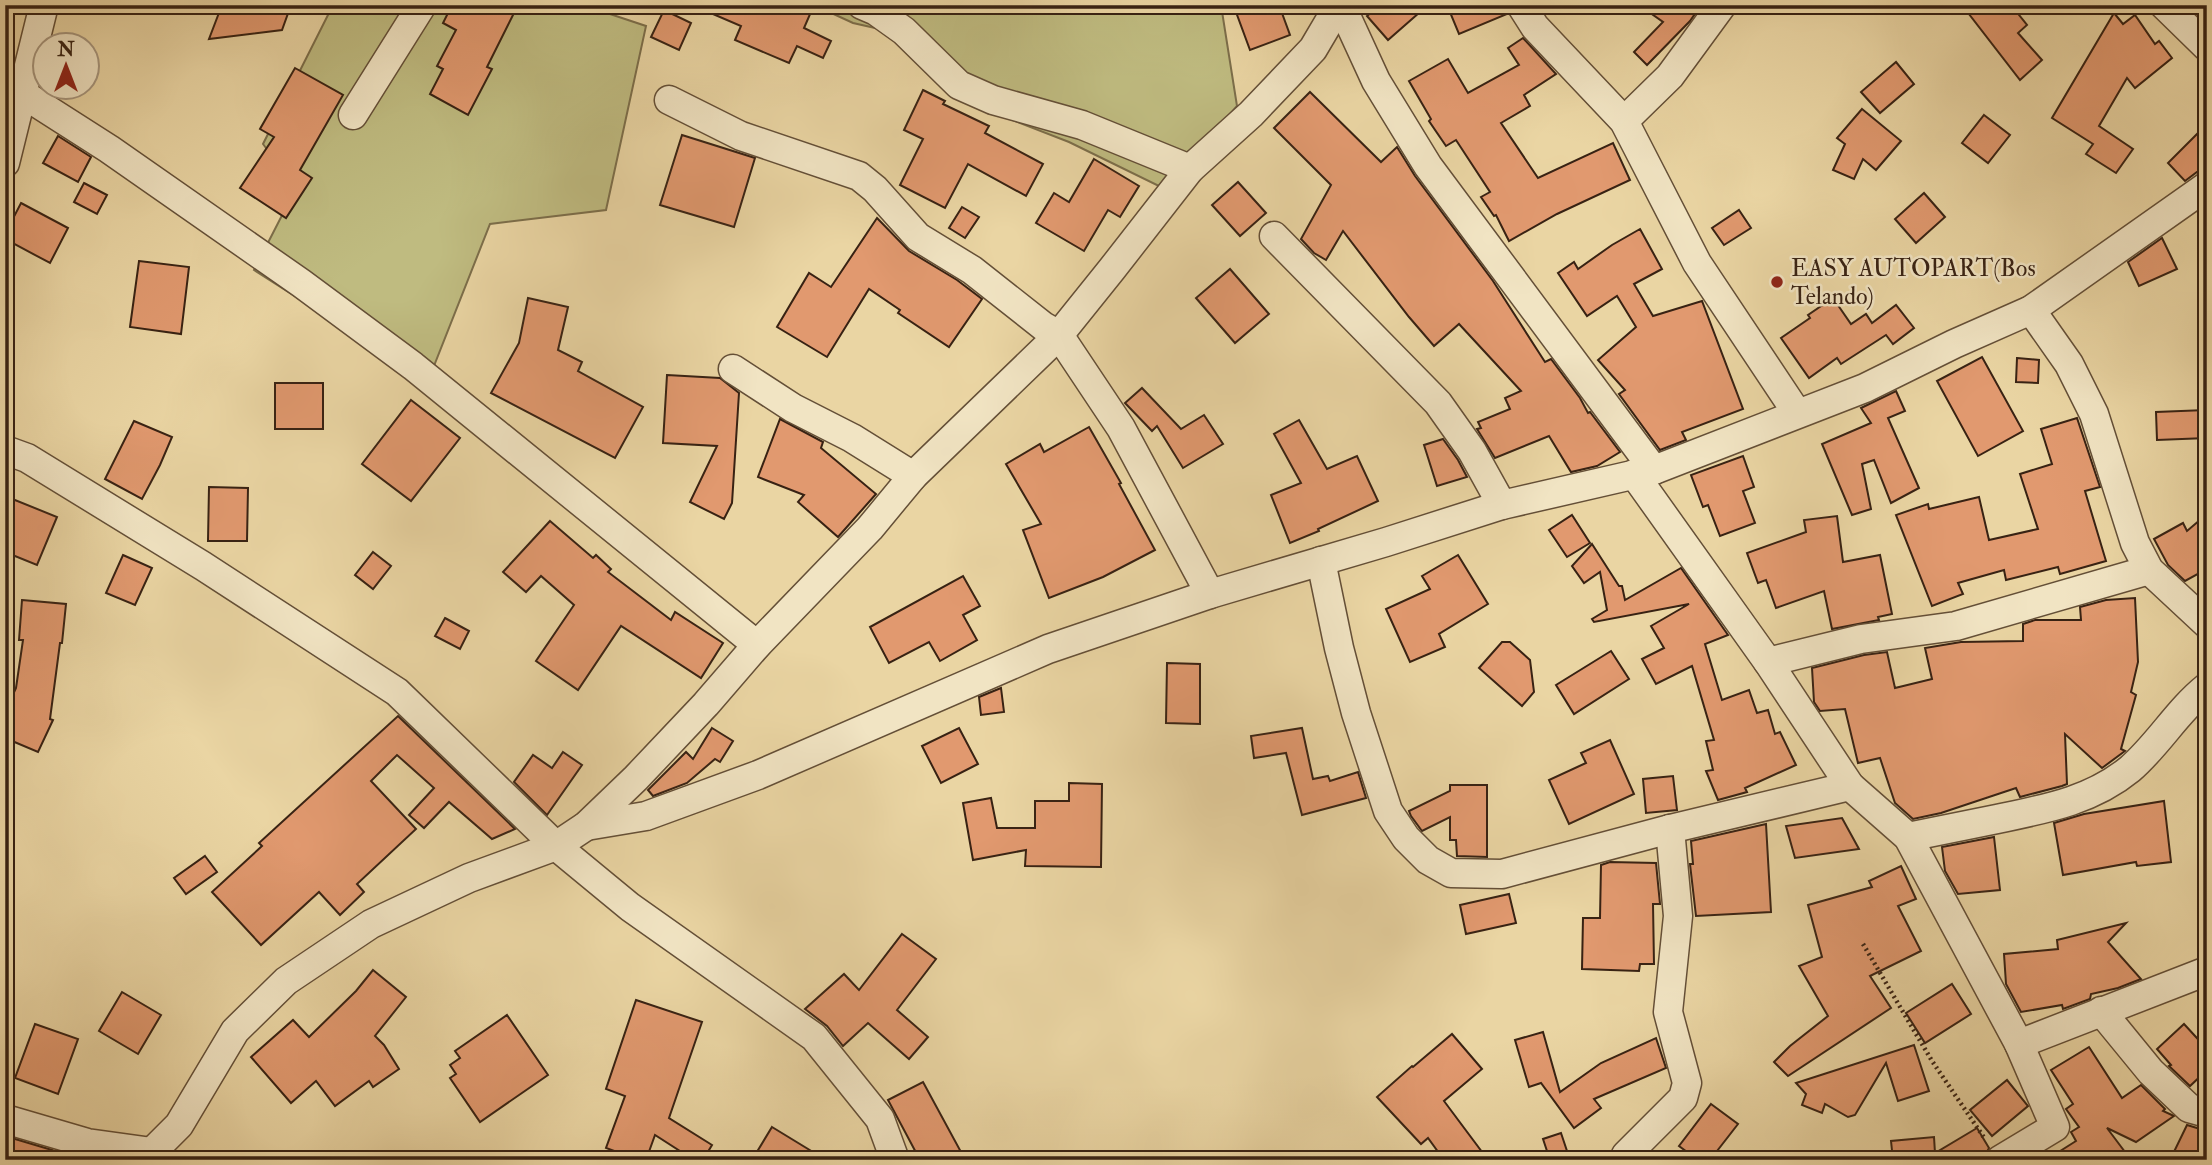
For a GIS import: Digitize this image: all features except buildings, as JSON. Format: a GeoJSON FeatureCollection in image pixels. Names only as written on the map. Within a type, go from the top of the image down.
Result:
{"type":"FeatureCollection","features":[{"type":"Feature","properties":{"kind":"street"},"geometry":{"type":"LineString","coordinates":[[5,163],[44,5]]}},
{"type":"Feature","properties":{"kind":"street"},"geometry":{"type":"LineString","coordinates":[[353,115],[422,5]]}},
{"type":"Feature","properties":{"kind":"street"},"geometry":{"type":"LineString","coordinates":[[862,5],[876,11],[904,32],[958,85],[993,100],[1082,125],[1190,169]]}},
{"type":"Feature","properties":{"kind":"street"},"geometry":{"type":"LineString","coordinates":[[5,1119],[88,1143],[150,1156],[180,1125],[235,1031],[286,981],[370,924],[469,878],[556,846],[586,825],[636,778],[706,704],[757,645],[870,528],[914,476],[1059,335],[1190,169],[1251,114],[1313,49],[1340,5]]}},
{"type":"Feature","properties":{"kind":"street"},"geometry":{"type":"LineString","coordinates":[[1340,5],[1376,81],[1428,166],[1644,472],[1850,786],[1908,837],[2019,1044],[2055,1127],[2000,1160]]}},
{"type":"Feature","properties":{"kind":"street"},"geometry":{"type":"LineString","coordinates":[[1521,5],[1535,27],[1625,121],[1697,262],[1797,413]]}},
{"type":"Feature","properties":{"kind":"street"},"geometry":{"type":"LineString","coordinates":[[1625,121],[1670,76],[1721,5]]}},
{"type":"Feature","properties":{"kind":"street"},"geometry":{"type":"LineString","coordinates":[[2164,5],[2207,47]]}},
{"type":"Feature","properties":{"kind":"street"},"geometry":{"type":"LineString","coordinates":[[23,94],[109,149],[412,366],[757,645]]}},
{"type":"Feature","properties":{"kind":"street"},"geometry":{"type":"LineString","coordinates":[[668,100],[741,136],[859,176],[875,189],[918,237],[972,270],[1043,326],[1059,335],[1121,428],[1210,594]]}},
{"type":"Feature","properties":{"kind":"street"},"geometry":{"type":"LineString","coordinates":[[586,825],[646,816],[746,780],[1048,649],[1210,594],[1502,505],[1644,472],[1865,388],[2031,310],[2207,186]]}},
{"type":"Feature","properties":{"kind":"street"},"geometry":{"type":"LineString","coordinates":[[1274,236],[1438,403],[1472,451],[1502,505]]}},
{"type":"Feature","properties":{"kind":"street"},"geometry":{"type":"LineString","coordinates":[[2031,310],[2069,364],[2094,414],[2135,543],[2149,570],[2207,624]]}},
{"type":"Feature","properties":{"kind":"street"},"geometry":{"type":"LineString","coordinates":[[733,369],[793,408],[852,438],[914,476]]}},
{"type":"Feature","properties":{"kind":"street"},"geometry":{"type":"LineString","coordinates":[[5,450],[27,458],[203,566],[397,692],[556,846],[630,907],[814,1037],[880,1119],[895,1160]]}},
{"type":"Feature","properties":{"kind":"street"},"geometry":{"type":"LineString","coordinates":[[1321,561],[1356,713],[1388,811],[1406,838],[1429,860],[1451,873],[1502,874],[1670,829],[1850,786]]}},
{"type":"Feature","properties":{"kind":"street"},"geometry":{"type":"LineString","coordinates":[[1768,662],[1861,639],[1956,626],[2149,570]]}},
{"type":"Feature","properties":{"kind":"street"},"geometry":{"type":"LineString","coordinates":[[1908,837],[2047,809],[2074,802],[2095,792],[2132,767],[2154,745],[2188,702],[2207,687]]}},
{"type":"Feature","properties":{"kind":"street"},"geometry":{"type":"LineString","coordinates":[[1626,1158],[1683,1098],[1687,1083],[1668,1012],[1678,916],[1670,829]]}},
{"type":"Feature","properties":{"kind":"street"},"geometry":{"type":"LineString","coordinates":[[2019,1044],[2207,971]]}},
{"type":"Feature","properties":{"kind":"street"},"geometry":{"type":"LineString","coordinates":[[2101,1011],[2151,1072],[2189,1108],[2207,1113]]}},
{"type":"Feature","properties":{"kind":"path"},"geometry":{"type":"LineString","coordinates":[[1863,943],[1932,1061],[2000,1160]]}},
{"type":"Feature","properties":{"kind":"shaded area"},"geometry":{"type":"Polygon","coordinates":[[[333,5],[583,5],[646,26],[606,210],[490,224],[428,381],[254,270],[296,188],[263,144],[333,5]]]}},
{"type":"Feature","properties":{"kind":"shaded area"},"geometry":{"type":"Polygon","coordinates":[[[814,5],[1221,5],[1237,106],[1165,189],[1069,142],[958,99],[915,37],[853,23],[814,5]]]}},
{"type":"Feature","properties":{"kind":"place","name":"EASY AUTOPART(Bos Telando)"},"geometry":{"type":"Point","coordinates":[1777,282]}}]}
